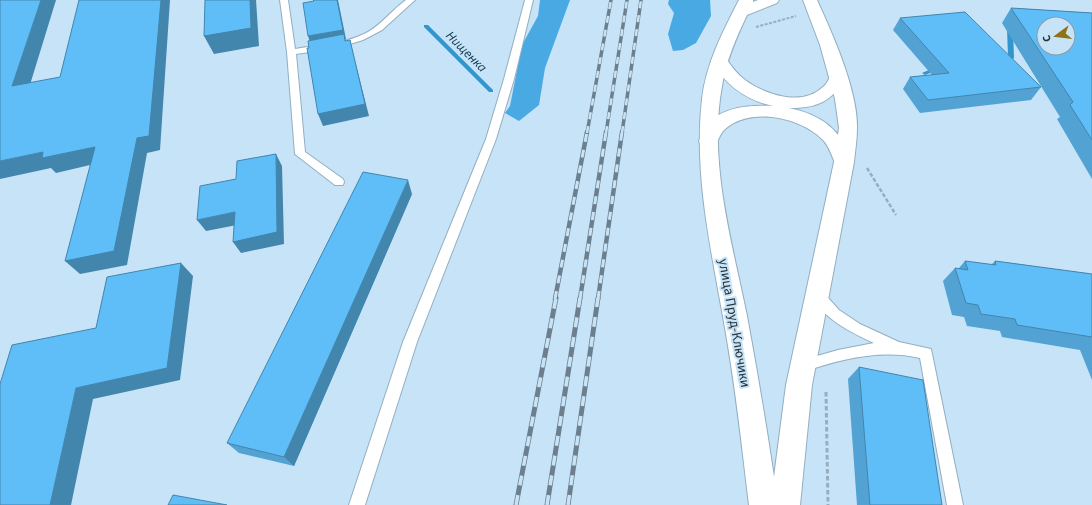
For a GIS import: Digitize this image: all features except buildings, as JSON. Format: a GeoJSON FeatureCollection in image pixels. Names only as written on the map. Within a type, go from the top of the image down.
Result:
{"type":"FeatureCollection","features":[{"type":"Feature","properties":{"kind":"street"},"geometry":{"type":"LineString","coordinates":[[741,12],[772,0]]}},
{"type":"Feature","properties":{"kind":"street"},"geometry":{"type":"LineString","coordinates":[[785,505],[803,366],[844,162],[848,127],[838,78],[810,0]]}},
{"type":"Feature","properties":{"kind":"street","name":"улица Пруд-Ключики"},"geometry":{"type":"LineString","coordinates":[[741,12],[720,61],[711,98],[708,141],[716,216],[741,346],[764,505]]}},
{"type":"Feature","properties":{"kind":"street"},"geometry":{"type":"LineString","coordinates":[[720,61],[724,71],[733,81],[757,95],[773,100],[791,102],[807,101],[818,97],[829,90],[838,78]]}},
{"type":"Feature","properties":{"kind":"street"},"geometry":{"type":"LineString","coordinates":[[708,141],[717,126],[727,119],[741,113],[759,110],[780,112],[799,117],[816,125],[828,134],[838,146],[844,162]]}},
{"type":"Feature","properties":{"kind":"lane"},"geometry":{"type":"LineString","coordinates":[[284,0],[291,52],[300,154],[339,182]]}},
{"type":"Feature","properties":{"kind":"lane"},"geometry":{"type":"LineString","coordinates":[[291,52],[347,43],[378,29],[399,8],[411,0]]}},
{"type":"Feature","properties":{"kind":"lane"},"geometry":{"type":"LineString","coordinates":[[357,505],[410,342],[491,138],[509,79],[529,0]]}},
{"type":"Feature","properties":{"kind":"lane"},"geometry":{"type":"LineString","coordinates":[[817,294],[834,314],[855,328],[899,348],[926,353],[956,505]]}},
{"type":"Feature","properties":{"kind":"lane"},"geometry":{"type":"LineString","coordinates":[[803,366],[827,357],[899,348]]}},
{"type":"Feature","properties":{"kind":"path"},"geometry":{"type":"LineString","coordinates":[[741,12],[756,27],[795,16],[817,16]]}},
{"type":"Feature","properties":{"kind":"path"},"geometry":{"type":"LineString","coordinates":[[867,168],[896,215]]}},
{"type":"Feature","properties":{"kind":"path"},"geometry":{"type":"LineString","coordinates":[[827,357],[828,505]]}},
{"type":"Feature","properties":{"kind":"shaded area"},"geometry":{"type":"Polygon","coordinates":[[[540,0],[570,0],[545,68],[539,105],[519,121],[505,113],[510,106],[522,45],[538,16],[540,0]]]}},
{"type":"Feature","properties":{"kind":"shaded area"},"geometry":{"type":"Polygon","coordinates":[[[669,0],[710,0],[711,16],[696,43],[683,50],[673,51],[668,34],[674,13],[668,4],[669,0]]]}},
{"type":"Feature","properties":{"kind":"waterway","name":"Нищенка"},"geometry":{"type":"LineString","coordinates":[[426,26],[491,91]]}},
{"type":"Feature","properties":{"kind":"waterway","name":"Нищенка"},"geometry":{"type":"LineString","coordinates":[[1004,59],[1011,58],[1010,28]]}},
{"type":"Feature","properties":{"kind":"waterway","name":"Нищенка"},"geometry":{"type":"LineString","coordinates":[[925,73],[938,68]]}},
{"type":"Feature","properties":{"kind":"railway"},"geometry":{"type":"LineString","coordinates":[[587,133],[611,0]]}},
{"type":"Feature","properties":{"kind":"railway"},"geometry":{"type":"LineString","coordinates":[[606,133],[627,0]]}},
{"type":"Feature","properties":{"kind":"railway"},"geometry":{"type":"LineString","coordinates":[[622,133],[641,0]]}},
{"type":"Feature","properties":{"kind":"railway"},"geometry":{"type":"LineString","coordinates":[[555,299],[587,132]]}},
{"type":"Feature","properties":{"kind":"railway"},"geometry":{"type":"LineString","coordinates":[[580,299],[606,132]]}},
{"type":"Feature","properties":{"kind":"railway"},"geometry":{"type":"LineString","coordinates":[[598,299],[622,132]]}},
{"type":"Feature","properties":{"kind":"railway"},"geometry":{"type":"LineString","coordinates":[[516,505],[556,298]]}},
{"type":"Feature","properties":{"kind":"railway"},"geometry":{"type":"LineString","coordinates":[[547,505],[580,298]]}},
{"type":"Feature","properties":{"kind":"railway"},"geometry":{"type":"LineString","coordinates":[[568,505],[598,298]]}}]}
